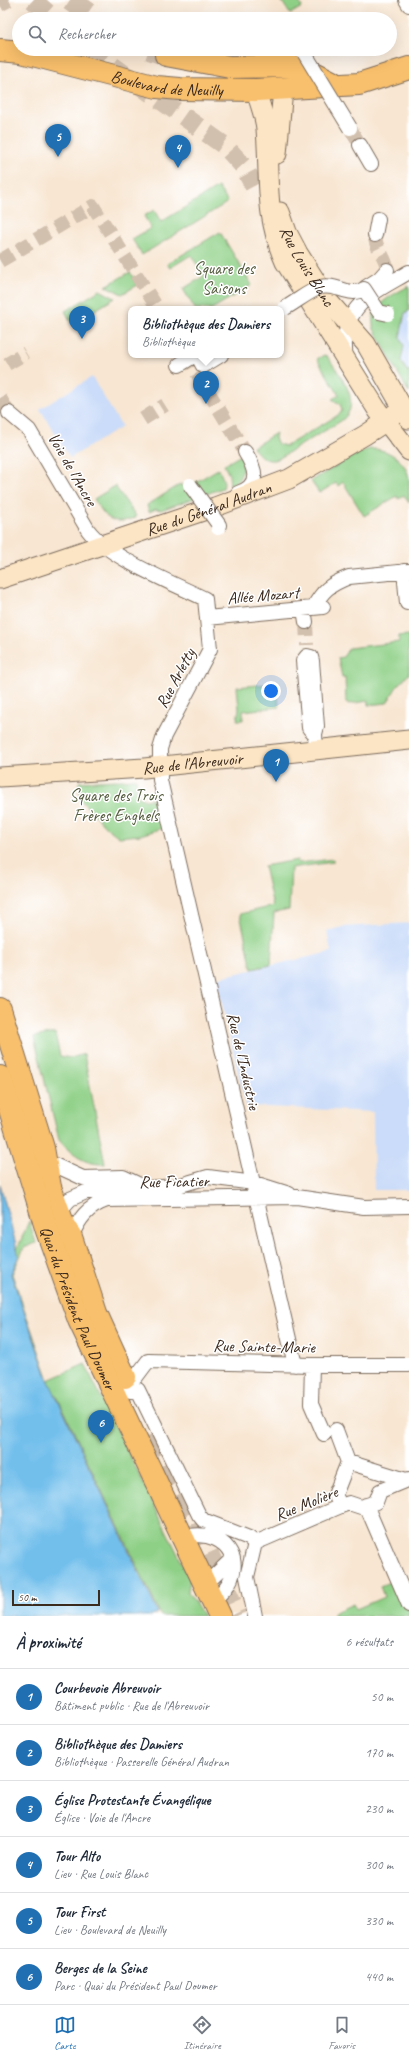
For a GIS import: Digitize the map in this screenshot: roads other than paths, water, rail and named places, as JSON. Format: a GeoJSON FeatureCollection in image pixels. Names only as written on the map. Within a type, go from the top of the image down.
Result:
{"type":"FeatureCollection","features":[{"type":"Feature","properties":{"kind":"main road","name":"Boulevard de Neuilly"},"geometry":{"type":"LineString","coordinates":[[0,50],[12,51]]}},
{"type":"Feature","properties":{"kind":"main road","name":"Boulevard de Neuilly"},"geometry":{"type":"LineString","coordinates":[[39,56],[157,87],[284,90],[359,84],[409,68]]}},
{"type":"Feature","properties":{"kind":"main road"},"geometry":{"type":"LineString","coordinates":[[166,56],[223,66],[301,66],[338,85]]}},
{"type":"Feature","properties":{"kind":"main road","name":"Rue Louis Blanc"},"geometry":{"type":"LineString","coordinates":[[256,90],[266,129],[270,216],[279,248],[295,280]]}},
{"type":"Feature","properties":{"kind":"main road","name":"Rue Louis Blanc"},"geometry":{"type":"LineString","coordinates":[[284,90],[276,170],[279,207],[287,232],[298,253],[329,302],[366,344],[405,413]]}},
{"type":"Feature","properties":{"kind":"main road","name":"Rue Louis Blanc"},"geometry":{"type":"LineString","coordinates":[[254,186],[267,237],[278,257],[295,280],[385,422],[409,451]]}},
{"type":"Feature","properties":{"kind":"main road","name":"Rue du Général Audran"},"geometry":{"type":"LineString","coordinates":[[0,580],[215,507],[289,479],[385,422],[405,413]]}},
{"type":"Feature","properties":{"kind":"main road","name":"Rue de l'Abreuvoir"},"geometry":{"type":"LineString","coordinates":[[0,777],[160,766],[315,742],[409,740]]}},
{"type":"Feature","properties":{"kind":"main road","name":"Quai du Président Paul Doumer"},"geometry":{"type":"LineString","coordinates":[[0,1009],[46,1161],[47,1175],[64,1226],[70,1237],[96,1313],[132,1383]]}},
{"type":"Feature","properties":{"kind":"main road","name":"Quai du Président Paul Doumer"},"geometry":{"type":"LineString","coordinates":[[0,1077],[47,1231],[79,1320],[220,1606]]}},
{"type":"Feature","properties":{"kind":"street"},"geometry":{"type":"LineString","coordinates":[[406,0],[409,5]]}},
{"type":"Feature","properties":{"kind":"street"},"geometry":{"type":"LineString","coordinates":[[306,56],[350,128]]}},
{"type":"Feature","properties":{"kind":"street"},"geometry":{"type":"LineString","coordinates":[[360,145],[371,164]]}},
{"type":"Feature","properties":{"kind":"street"},"geometry":{"type":"LineString","coordinates":[[374,234],[378,219]]}},
{"type":"Feature","properties":{"kind":"street"},"geometry":{"type":"LineString","coordinates":[[284,308],[321,287],[328,287],[351,293],[358,292],[379,279],[387,270]]}},
{"type":"Feature","properties":{"kind":"street"},"geometry":{"type":"LineString","coordinates":[[346,359],[345,342],[349,324],[353,312],[360,302],[409,272]]}},
{"type":"Feature","properties":{"kind":"street"},"geometry":{"type":"LineString","coordinates":[[364,289],[381,316]]}},
{"type":"Feature","properties":{"kind":"street"},"geometry":{"type":"LineString","coordinates":[[179,365],[191,358]]}},
{"type":"Feature","properties":{"kind":"street"},"geometry":{"type":"LineString","coordinates":[[198,358],[203,366],[216,358]]}},
{"type":"Feature","properties":{"kind":"street","name":"Voie de l'Ancre"},"geometry":{"type":"LineString","coordinates":[[9,413],[29,430],[88,530],[103,545]]}},
{"type":"Feature","properties":{"kind":"street"},"geometry":{"type":"LineString","coordinates":[[215,507],[227,497],[247,489],[253,481],[254,468],[245,452]]}},
{"type":"Feature","properties":{"kind":"street"},"geometry":{"type":"LineString","coordinates":[[190,485],[219,525],[218,528]]}},
{"type":"Feature","properties":{"kind":"street","name":"Rue Arletty"},"geometry":{"type":"LineString","coordinates":[[103,545],[121,557],[205,599],[210,649],[164,736],[160,749],[160,766]]}},
{"type":"Feature","properties":{"kind":"street"},"geometry":{"type":"LineString","coordinates":[[407,571],[407,603],[409,603]]}},
{"type":"Feature","properties":{"kind":"street","name":"Allée Mozart"},"geometry":{"type":"LineString","coordinates":[[207,618],[311,612],[323,591],[348,577],[407,571]]}},
{"type":"Feature","properties":{"kind":"street"},"geometry":{"type":"LineString","coordinates":[[307,651],[312,661],[317,726],[315,742]]}},
{"type":"Feature","properties":{"kind":"street","name":"Rue de l'Industrie"},"geometry":{"type":"LineString","coordinates":[[160,766],[160,780],[171,832],[254,1183],[295,1365]]}},
{"type":"Feature","properties":{"kind":"street","name":"Rue Ficatier"},"geometry":{"type":"LineString","coordinates":[[46,1161],[83,1178],[123,1177],[146,1188]]}},
{"type":"Feature","properties":{"kind":"street","name":"Rue Ficatier"},"geometry":{"type":"LineString","coordinates":[[47,1231],[59,1211],[70,1199],[86,1192],[177,1186],[208,1177],[254,1183],[297,1197],[364,1207],[408,1207]]}},
{"type":"Feature","properties":{"kind":"street","name":"Rue Ficatier"},"geometry":{"type":"LineString","coordinates":[[70,1237],[80,1218],[92,1206],[107,1200],[297,1197]]}},
{"type":"Feature","properties":{"kind":"street","name":"Rue Sainte-Marie"},"geometry":{"type":"LineString","coordinates":[[132,1383],[148,1361],[295,1365],[409,1365]]}},
{"type":"Feature","properties":{"kind":"street"},"geometry":{"type":"LineString","coordinates":[[312,1365],[311,1404],[348,1462],[408,1480]]}},
{"type":"Feature","properties":{"kind":"street"},"geometry":{"type":"LineString","coordinates":[[132,1383],[130,1390],[124,1383],[117,1386],[211,1579],[220,1606],[230,1616]]}},
{"type":"Feature","properties":{"kind":"street"},"geometry":{"type":"LineString","coordinates":[[132,1383],[199,1515],[226,1545],[235,1564],[233,1578],[220,1606]]}},
{"type":"Feature","properties":{"kind":"street"},"geometry":{"type":"LineString","coordinates":[[311,1388],[322,1399]]}},
{"type":"Feature","properties":{"kind":"street"},"geometry":{"type":"LineString","coordinates":[[133,1419],[148,1412]]}},
{"type":"Feature","properties":{"kind":"street"},"geometry":{"type":"LineString","coordinates":[[341,1506],[335,1495],[348,1462]]}},
{"type":"Feature","properties":{"kind":"street"},"geometry":{"type":"LineString","coordinates":[[408,1480],[380,1491],[376,1502],[366,1505],[409,1605]]}},
{"type":"Feature","properties":{"kind":"street","name":"Rue Molière"},"geometry":{"type":"LineString","coordinates":[[232,1557],[341,1506],[349,1503],[361,1507],[366,1505]]}},
{"type":"Feature","properties":{"kind":"street"},"geometry":{"type":"LineString","coordinates":[[190,1536],[215,1531],[249,1538],[255,1546],[247,1577],[255,1616]]}},
{"type":"Feature","properties":{"kind":"street"},"geometry":{"type":"LineString","coordinates":[[211,1579],[232,1557]]}},
{"type":"Feature","properties":{"kind":"water"},"geometry":{"type":"Polygon","coordinates":[[[0,1184],[19,1256],[11,1274],[48,1379],[158,1613],[152,1616],[0,1616],[0,1184]]]}},
{"type":"Feature","properties":{"kind":"tunnel"},"geometry":{"type":"LineString","coordinates":[[0,5],[9,0]]}},
{"type":"Feature","properties":{"kind":"tunnel"},"geometry":{"type":"LineString","coordinates":[[33,0],[46,12]]}},
{"type":"Feature","properties":{"kind":"tunnel"},"geometry":{"type":"LineString","coordinates":[[70,0],[87,12]]}},
{"type":"Feature","properties":{"kind":"tunnel"},"geometry":{"type":"LineString","coordinates":[[99,56],[225,146],[244,167],[254,186]]}},
{"type":"Feature","properties":{"kind":"tunnel"},"geometry":{"type":"LineString","coordinates":[[350,128],[360,145]]}},
{"type":"Feature","properties":{"kind":"tunnel"},"geometry":{"type":"LineString","coordinates":[[0,261],[93,206],[156,306]]}},
{"type":"Feature","properties":{"kind":"tunnel"},"geometry":{"type":"LineString","coordinates":[[375,235],[376,244],[385,261],[387,270]]}},
{"type":"Feature","properties":{"kind":"tunnel"},"geometry":{"type":"LineString","coordinates":[[7,364],[26,353]]}},
{"type":"Feature","properties":{"kind":"tunnel"},"geometry":{"type":"LineString","coordinates":[[188,358],[245,452]]}},
{"type":"Feature","properties":{"kind":"tunnel"},"geometry":{"type":"LineString","coordinates":[[0,398],[9,413]]}},
{"type":"Feature","properties":{"kind":"tunnel"},"geometry":{"type":"LineString","coordinates":[[143,419],[165,405]]}},
{"type":"Feature","properties":{"kind":"tunnel"},"geometry":{"type":"LineString","coordinates":[[306,622],[307,645]]}},
{"type":"Feature","properties":{"kind":"tunnel"},"geometry":{"type":"LineString","coordinates":[[152,1434],[237,1616]]}},
{"type":"Feature","properties":{"kind":"place","name":"Tour First"},"geometry":{"type":"Point","coordinates":[58,157]}},
{"type":"Feature","properties":{"kind":"place","name":"Tour Alto"},"geometry":{"type":"Point","coordinates":[178,168]}},
{"type":"Feature","properties":{"kind":"place","name":"Église Protestante Évangélique"},"geometry":{"type":"Point","coordinates":[82,339]}},
{"type":"Feature","properties":{"kind":"place","name":"Bibliothèque des Damiers"},"geometry":{"type":"Point","coordinates":[206,404]}},
{"type":"Feature","properties":{"kind":"place","name":"Courbevoie Abreuvoir"},"geometry":{"type":"Point","coordinates":[276,782]}},
{"type":"Feature","properties":{"kind":"place","name":"Berges de la Seine"},"geometry":{"type":"Point","coordinates":[101,1443]}},
{"type":"Feature","properties":{"kind":"park label","name":"Square des Saisons"},"geometry":{"type":"Point","coordinates":[224,278]}},
{"type":"Feature","properties":{"kind":"park label","name":"Square des Trois Frères Enghels"},"geometry":{"type":"Point","coordinates":[116,805]}}]}
